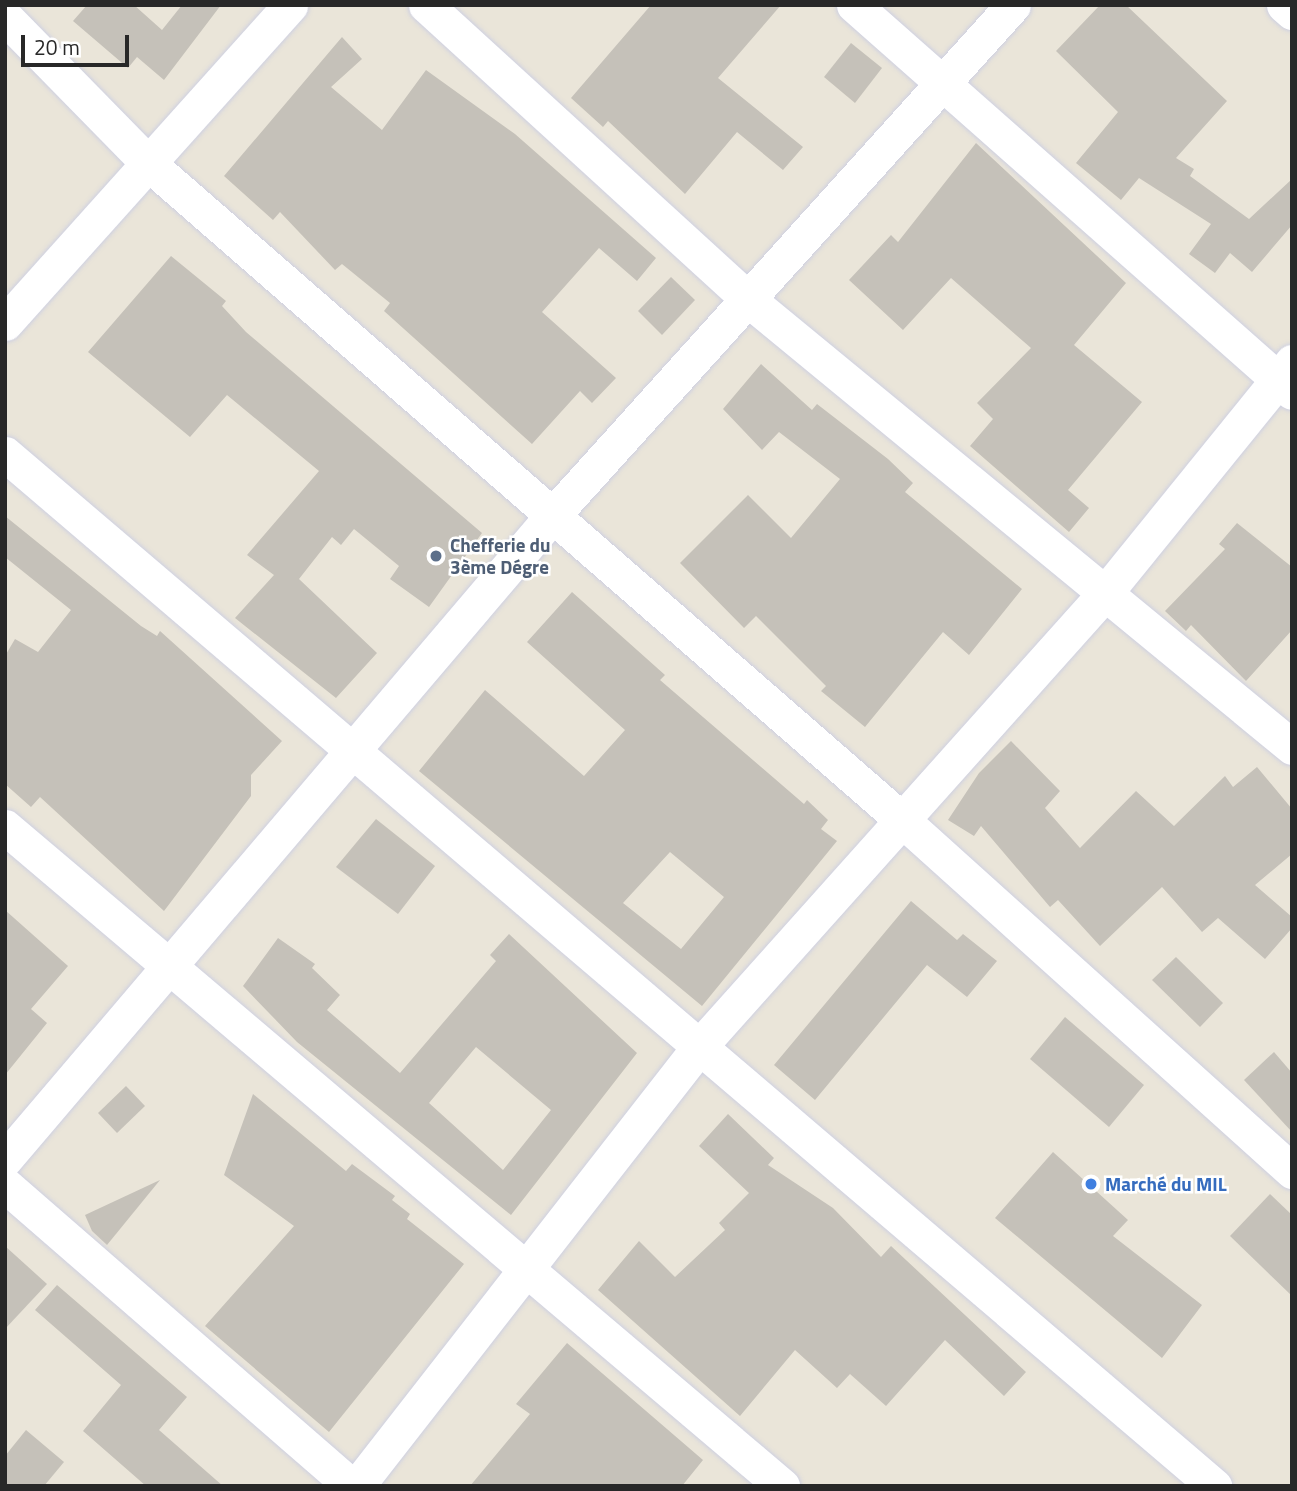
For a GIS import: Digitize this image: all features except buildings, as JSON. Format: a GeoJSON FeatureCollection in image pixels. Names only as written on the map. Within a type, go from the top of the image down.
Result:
{"type":"FeatureCollection","features":[{"type":"Feature","properties":{"kind":"street"},"geometry":{"type":"LineString","coordinates":[[5,323],[290,5]]}},
{"type":"Feature","properties":{"kind":"street"},"geometry":{"type":"LineString","coordinates":[[426,5],[750,301],[1292,747]]}},
{"type":"Feature","properties":{"kind":"street"},"geometry":{"type":"LineString","coordinates":[[357,1486],[526,1273],[699,1047],[900,818],[1106,592],[1287,378],[944,87],[854,5]]}},
{"type":"Feature","properties":{"kind":"street"},"geometry":{"type":"LineString","coordinates":[[5,1159],[166,964],[552,516],[944,87],[1013,5]]}},
{"type":"Feature","properties":{"kind":"street"},"geometry":{"type":"LineString","coordinates":[[1284,5],[1292,12]]}},
{"type":"Feature","properties":{"kind":"street"},"geometry":{"type":"LineString","coordinates":[[5,17],[148,163],[900,818],[1292,1171]]}},
{"type":"Feature","properties":{"kind":"street"},"geometry":{"type":"LineString","coordinates":[[5,454],[1214,1486]]}},
{"type":"Feature","properties":{"kind":"street"},"geometry":{"type":"LineString","coordinates":[[5,827],[526,1273],[782,1486]]}},
{"type":"Feature","properties":{"kind":"street"},"geometry":{"type":"LineString","coordinates":[[5,1185],[351,1486]]}},
{"type":"Feature","properties":{"kind":"place","name":"Chefferie du 3ème Dégre"},"geometry":{"type":"Point","coordinates":[436,556]}},
{"type":"Feature","properties":{"kind":"place","name":"Marché du MIL"},"geometry":{"type":"Point","coordinates":[1091,1184]}}]}
